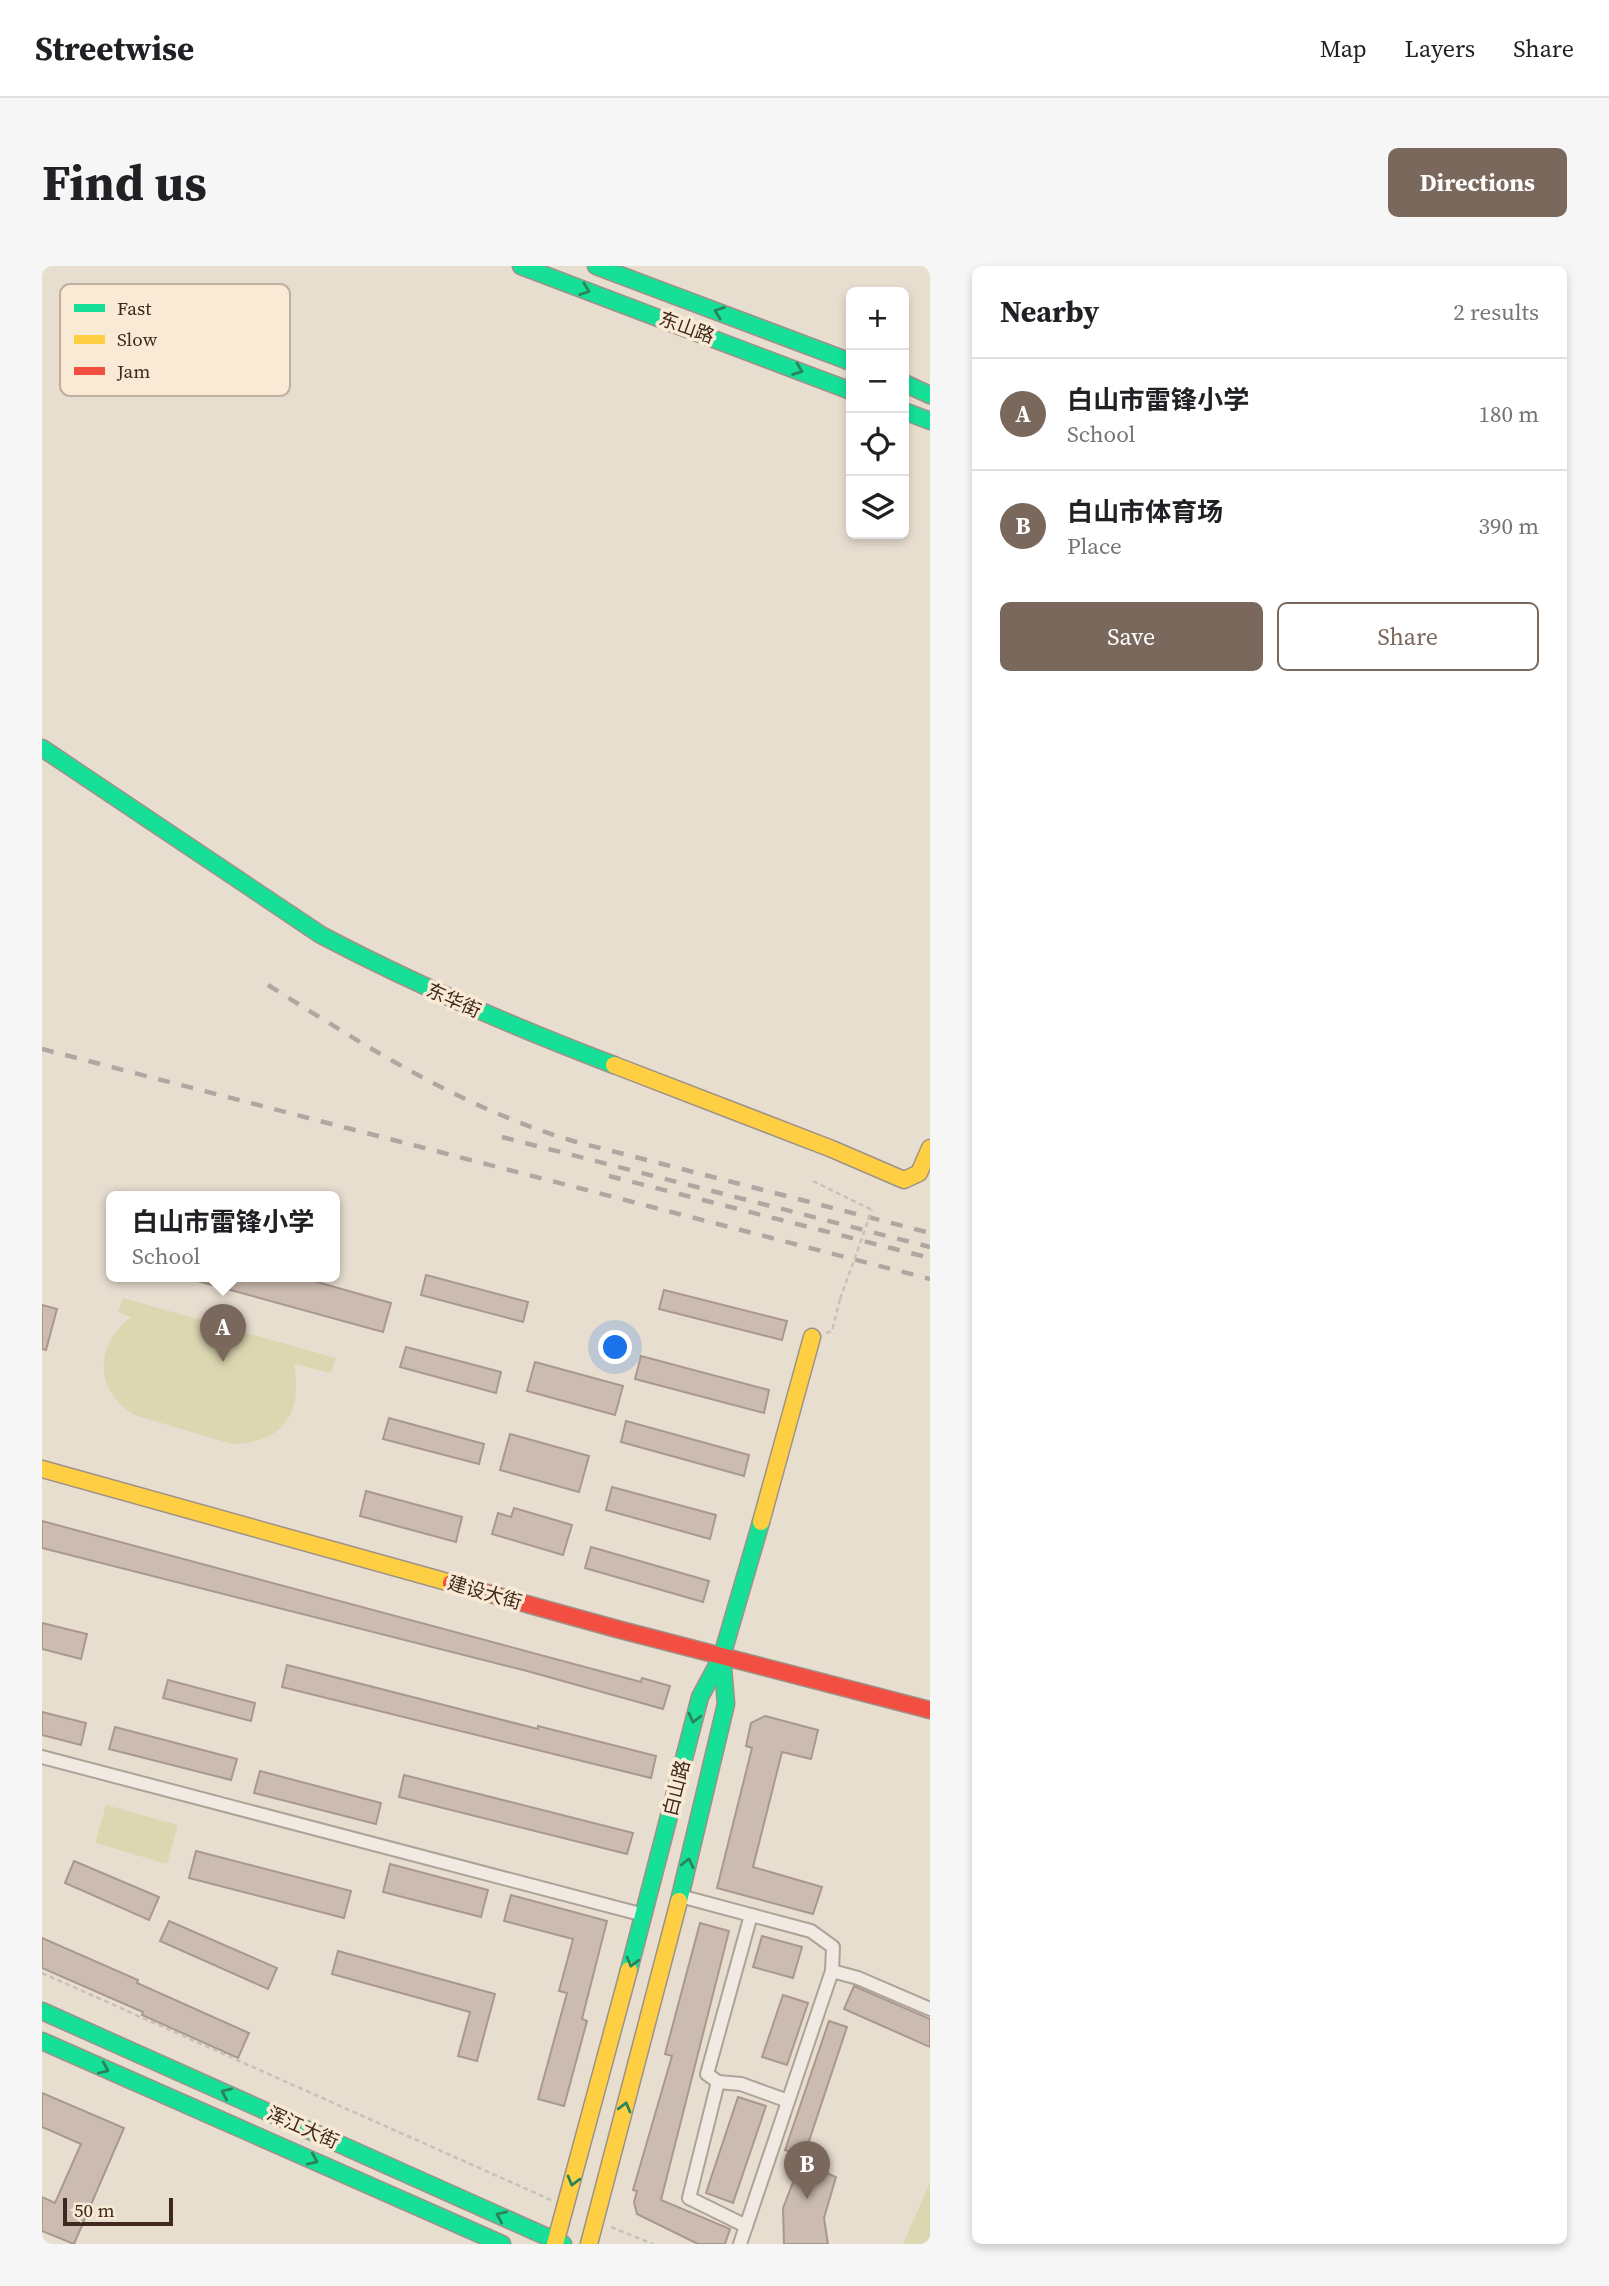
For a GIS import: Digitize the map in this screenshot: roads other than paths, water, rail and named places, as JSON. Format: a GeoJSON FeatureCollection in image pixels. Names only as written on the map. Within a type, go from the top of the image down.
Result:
{"type":"FeatureCollection","features":[{"type":"Feature","properties":{"kind":"street","name":"东山路"},"geometry":{"type":"LineString","coordinates":[[521,266],[846,389]]}},
{"type":"Feature","properties":{"kind":"street","name":"东山路"},"geometry":{"type":"LineString","coordinates":[[596,266],[846,360]]}},
{"type":"Feature","properties":{"kind":"street"},"geometry":{"type":"LineString","coordinates":[[909,385],[930,395]]}},
{"type":"Feature","properties":{"kind":"street"},"geometry":{"type":"LineString","coordinates":[[909,413],[930,422]]}},
{"type":"Feature","properties":{"kind":"street","name":"东华街"},"geometry":{"type":"LineString","coordinates":[[42,748],[321,935],[458,1002],[523,1030],[832,1149],[904,1180],[919,1173],[930,1148]]}},
{"type":"Feature","properties":{"kind":"street","name":"白山路"},"geometry":{"type":"LineString","coordinates":[[558,2243],[699,1697],[722,1656],[812,1337]]}},
{"type":"Feature","properties":{"kind":"street","name":"建设大街"},"geometry":{"type":"LineString","coordinates":[[42,1469],[617,1629],[930,1710]]}},
{"type":"Feature","properties":{"kind":"street"},"geometry":{"type":"LineString","coordinates":[[589,2244],[680,1896],[726,1704],[722,1656]]}},
{"type":"Feature","properties":{"kind":"street"},"geometry":{"type":"LineString","coordinates":[[42,1758],[644,1915]]}},
{"type":"Feature","properties":{"kind":"street"},"geometry":{"type":"LineString","coordinates":[[680,1896],[811,1931],[833,1947],[832,1971],[740,2244]]}},
{"type":"Feature","properties":{"kind":"street"},"geometry":{"type":"LineString","coordinates":[[751,1915],[707,2074],[718,2082],[741,2084],[788,2101]]}},
{"type":"Feature","properties":{"kind":"street"},"geometry":{"type":"LineString","coordinates":[[832,1971],[858,1978],[930,2009]]}},
{"type":"Feature","properties":{"kind":"street","name":"浑江大街"},"geometry":{"type":"LineString","coordinates":[[42,2011],[558,2243]]}},
{"type":"Feature","properties":{"kind":"street","name":"浑江大街"},"geometry":{"type":"LineString","coordinates":[[42,2041],[502,2244]]}},
{"type":"Feature","properties":{"kind":"street"},"geometry":{"type":"LineString","coordinates":[[718,2082],[689,2199],[746,2226]]}},
{"type":"Feature","properties":{"kind":"railway"},"geometry":{"type":"LineString","coordinates":[[268,985],[415,1074],[532,1127],[573,1141],[930,1233]]}},
{"type":"Feature","properties":{"kind":"railway"},"geometry":{"type":"LineString","coordinates":[[42,1049],[930,1279]]}},
{"type":"Feature","properties":{"kind":"railway"},"geometry":{"type":"LineString","coordinates":[[502,1137],[930,1247]]}},
{"type":"Feature","properties":{"kind":"railway"},"geometry":{"type":"LineString","coordinates":[[609,1176],[930,1258]]}},
{"type":"Feature","properties":{"kind":"place","name":"白山市雷锋小学"},"geometry":{"type":"Point","coordinates":[223,1362]}},
{"type":"Feature","properties":{"kind":"place","name":"白山市体育场"},"geometry":{"type":"Point","coordinates":[807,2199]}}]}
